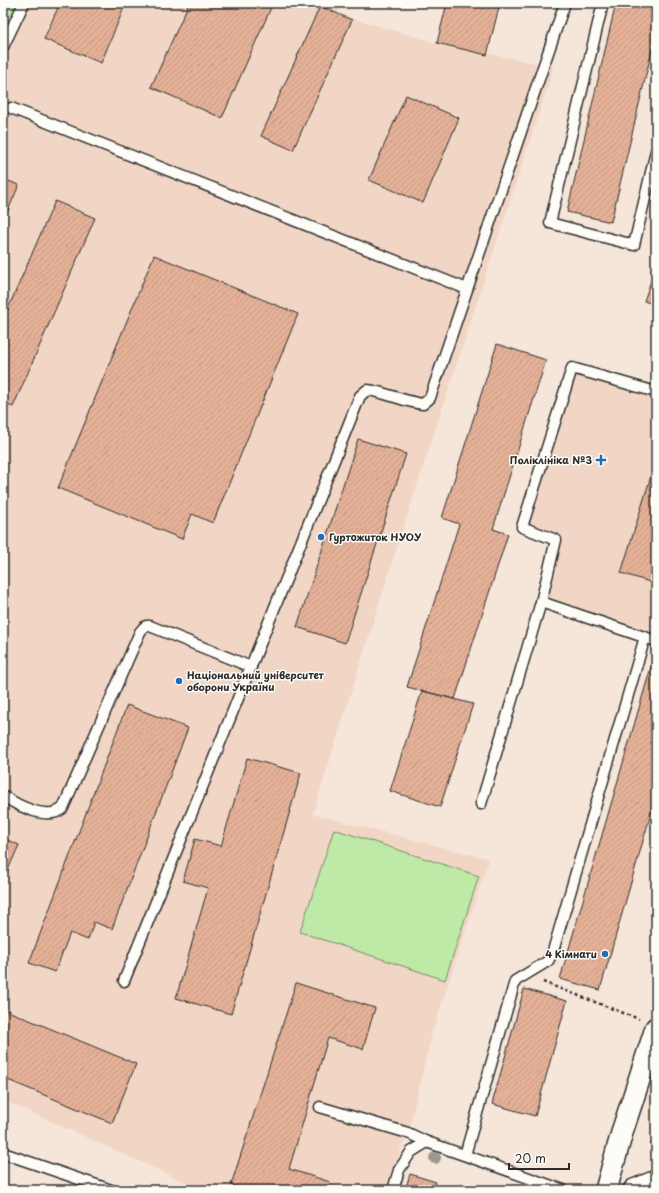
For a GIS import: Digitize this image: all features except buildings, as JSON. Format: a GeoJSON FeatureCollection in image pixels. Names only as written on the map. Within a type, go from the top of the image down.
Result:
{"type":"FeatureCollection","features":[{"type":"Feature","properties":{"kind":"street"},"geometry":{"type":"LineString","coordinates":[[606,1190],[651,1025]]}},
{"type":"Feature","properties":{"kind":"street"},"geometry":{"type":"LineString","coordinates":[[634,1190],[656,1181]]}},
{"type":"Feature","properties":{"kind":"lane"},"geometry":{"type":"LineString","coordinates":[[3,47],[24,3]]}},
{"type":"Feature","properties":{"kind":"lane"},"geometry":{"type":"LineString","coordinates":[[124,981],[360,396],[367,390],[376,391],[414,403],[423,404],[430,398],[565,3]]}},
{"type":"Feature","properties":{"kind":"lane"},"geometry":{"type":"LineString","coordinates":[[603,3],[550,223],[634,244],[656,151]]}},
{"type":"Feature","properties":{"kind":"lane"},"geometry":{"type":"LineString","coordinates":[[11,108],[467,288]]}},
{"type":"Feature","properties":{"kind":"lane"},"geometry":{"type":"LineString","coordinates":[[481,804],[541,602],[556,540],[522,527],[572,368],[656,392]]}},
{"type":"Feature","properties":{"kind":"lane"},"geometry":{"type":"LineString","coordinates":[[541,602],[656,640]]}},
{"type":"Feature","properties":{"kind":"lane"},"geometry":{"type":"LineString","coordinates":[[3,796],[30,810],[55,813],[63,808],[143,627],[150,626],[251,667]]}},
{"type":"Feature","properties":{"kind":"lane"},"geometry":{"type":"LineString","coordinates":[[465,1155],[515,981],[548,961],[553,951],[645,637]]}},
{"type":"Feature","properties":{"kind":"lane"},"geometry":{"type":"LineString","coordinates":[[320,1107],[408,1133],[427,1142],[563,1190]]}},
{"type":"Feature","properties":{"kind":"lane"},"geometry":{"type":"LineString","coordinates":[[393,1190],[399,1170],[411,1152],[427,1142]]}},
{"type":"Feature","properties":{"kind":"lane"},"geometry":{"type":"LineString","coordinates":[[3,1153],[111,1190]]}},
{"type":"Feature","properties":{"kind":"path"},"geometry":{"type":"LineString","coordinates":[[526,975],[651,1025]]}},
{"type":"Feature","properties":{"kind":"path"},"geometry":{"type":"LineString","coordinates":[[651,1145],[656,1140]]}},
{"type":"Feature","properties":{"kind":"shaded area","name":"Національний університет оборони України"},"geometry":{"type":"Polygon","coordinates":[[[29,3],[342,3],[338,14],[437,43],[554,67],[397,547],[313,814],[489,859],[432,1034],[408,1133],[386,1190],[193,1190],[194,1186],[3,1100],[3,58],[29,3]]]}},
{"type":"Feature","properties":{"kind":"shaded area","name":"Поліклініка №3"},"geometry":{"type":"Polygon","coordinates":[[[574,371],[656,395],[656,636],[545,600],[560,538],[527,525],[574,371]]]}},
{"type":"Feature","properties":{"kind":"green space"},"geometry":{"type":"Polygon","coordinates":[[[3,3],[23,3],[3,46],[3,3]]]}},
{"type":"Feature","properties":{"kind":"green space"},"geometry":{"type":"Polygon","coordinates":[[[334,829],[479,876],[445,980],[300,932],[334,829]]]}},
{"type":"Feature","properties":{"kind":"place","name":"Поліклініка №3"},"geometry":{"type":"Point","coordinates":[601,460]}},
{"type":"Feature","properties":{"kind":"place","name":"Гуртожиток НУОУ"},"geometry":{"type":"Point","coordinates":[321,537]}},
{"type":"Feature","properties":{"kind":"place","name":"Національний університет оборони України"},"geometry":{"type":"Point","coordinates":[179,681]}},
{"type":"Feature","properties":{"kind":"place","name":"4 Кімнати"},"geometry":{"type":"Point","coordinates":[605,954]}}]}
